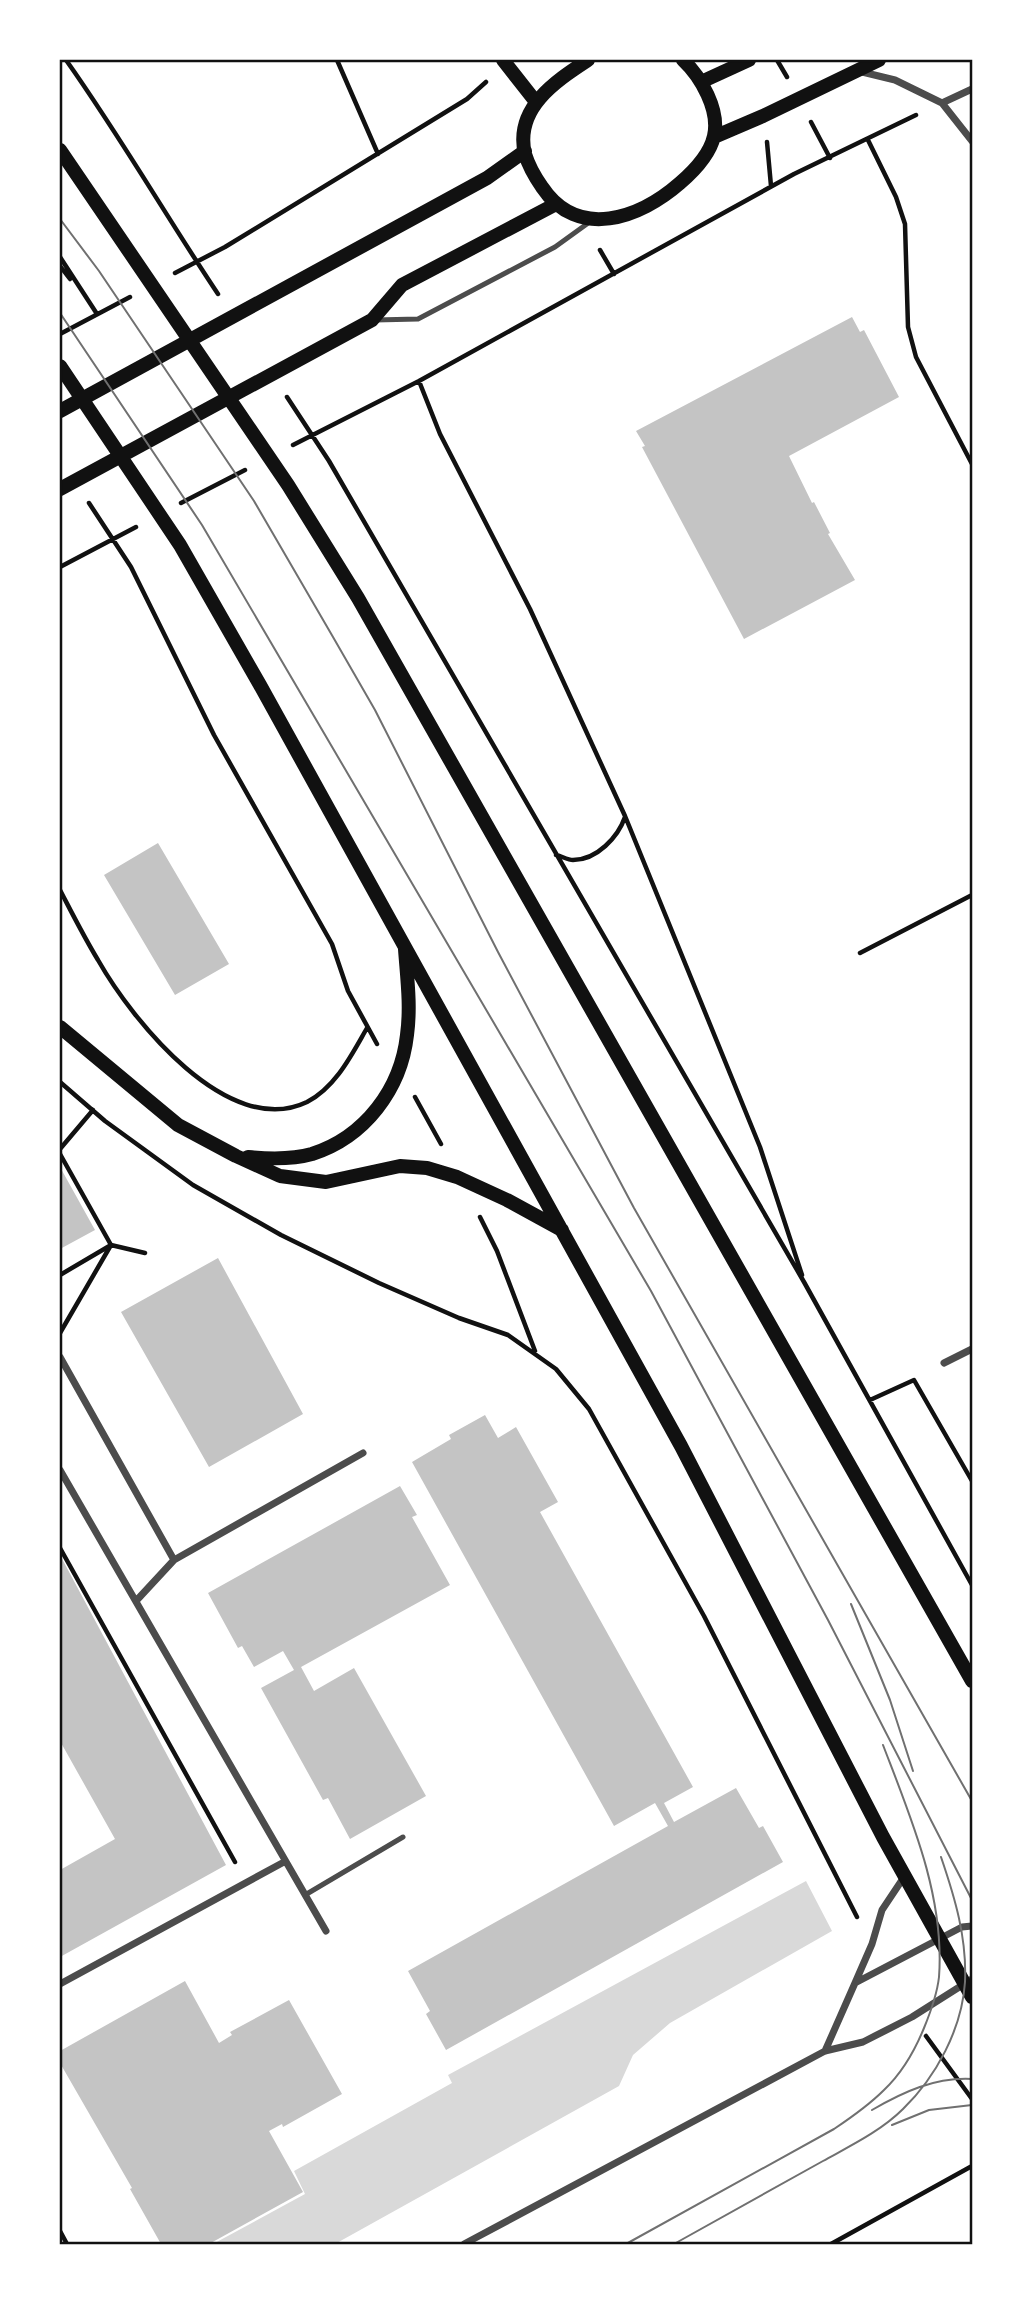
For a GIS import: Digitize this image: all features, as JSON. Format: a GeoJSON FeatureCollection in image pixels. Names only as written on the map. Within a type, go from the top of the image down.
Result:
{"type":"FeatureCollection","features":[{"type":"Feature","properties":{"kind":"main road"},"geometry":{"type":"LineString","coordinates":[[504,60],[536,102]]}},
{"type":"Feature","properties":{"kind":"main road"},"geometry":{"type":"LineString","coordinates":[[582,61],[554,81],[536,102],[525,130],[524,151],[530,169],[556,204],[568,213],[592,220],[609,219],[642,208],[669,193],[703,159],[714,136],[714,118],[701,82],[685,60]]}},
{"type":"Feature","properties":{"kind":"main road"},"geometry":{"type":"LineString","coordinates":[[701,82],[749,60]]}},
{"type":"Feature","properties":{"kind":"main road"},"geometry":{"type":"LineString","coordinates":[[714,136],[763,116],[879,60]]}},
{"type":"Feature","properties":{"kind":"main road"},"geometry":{"type":"LineString","coordinates":[[60,150],[289,485],[358,598],[972,1681]]}},
{"type":"Feature","properties":{"kind":"main road"},"geometry":{"type":"LineString","coordinates":[[60,411],[487,178],[524,151]]}},
{"type":"Feature","properties":{"kind":"main road"},"geometry":{"type":"LineString","coordinates":[[60,489],[372,320],[402,285],[556,204]]}},
{"type":"Feature","properties":{"kind":"main road"},"geometry":{"type":"LineString","coordinates":[[60,366],[180,545],[404,944],[681,1446],[905,1876],[940,1939],[969,1981],[972,1997]]}},
{"type":"Feature","properties":{"kind":"main road"},"geometry":{"type":"LineString","coordinates":[[236,1156],[278,1159],[311,1154],[343,1140],[371,1118],[387,1097],[407,1037],[409,995],[404,944]]}},
{"type":"Feature","properties":{"kind":"main road"},"geometry":{"type":"LineString","coordinates":[[60,1027],[178,1125],[280,1176],[326,1182],[400,1166],[427,1168],[457,1177],[507,1200],[563,1231]]}},
{"type":"Feature","properties":{"kind":"street"},"geometry":{"type":"LineString","coordinates":[[858,71],[895,80],[942,103],[972,141]]}},
{"type":"Feature","properties":{"kind":"street"},"geometry":{"type":"LineString","coordinates":[[942,103],[972,89]]}},
{"type":"Feature","properties":{"kind":"street"},"geometry":{"type":"LineString","coordinates":[[944,1363],[972,1349]]}},
{"type":"Feature","properties":{"kind":"street"},"geometry":{"type":"LineString","coordinates":[[60,1357],[174,1560]]}},
{"type":"Feature","properties":{"kind":"street"},"geometry":{"type":"LineString","coordinates":[[135,1601],[174,1560],[363,1454]]}},
{"type":"Feature","properties":{"kind":"street"},"geometry":{"type":"LineString","coordinates":[[60,1470],[326,1931]]}},
{"type":"Feature","properties":{"kind":"street"},"geometry":{"type":"LineString","coordinates":[[60,1984],[284,1861]]}},
{"type":"Feature","properties":{"kind":"street"},"geometry":{"type":"LineString","coordinates":[[825,2051],[872,1944],[882,1910],[905,1876]]}},
{"type":"Feature","properties":{"kind":"street"},"geometry":{"type":"LineString","coordinates":[[855,1983],[962,1927],[972,1926]]}},
{"type":"Feature","properties":{"kind":"street"},"geometry":{"type":"LineString","coordinates":[[464,2245],[825,2051],[863,2042],[912,2017],[969,1981]]}},
{"type":"Feature","properties":{"kind":"lane"},"geometry":{"type":"LineString","coordinates":[[372,320],[418,319],[555,247],[592,220]]}},
{"type":"Feature","properties":{"kind":"lane"},"geometry":{"type":"LineString","coordinates":[[305,1895],[403,1837]]}},
{"type":"Feature","properties":{"kind":"path"},"geometry":{"type":"LineString","coordinates":[[66,60],[103,112],[221,299]]}},
{"type":"Feature","properties":{"kind":"path"},"geometry":{"type":"LineString","coordinates":[[337,60],[378,154]]}},
{"type":"Feature","properties":{"kind":"path"},"geometry":{"type":"LineString","coordinates":[[225,247],[467,99],[481,89],[504,60]]}},
{"type":"Feature","properties":{"kind":"path"},"geometry":{"type":"LineString","coordinates":[[292,445],[419,381],[794,174],[942,103]]}},
{"type":"Feature","properties":{"kind":"path"},"geometry":{"type":"LineString","coordinates":[[868,140],[896,198],[905,224],[908,327],[916,357],[972,464]]}},
{"type":"Feature","properties":{"kind":"path"},"geometry":{"type":"LineString","coordinates":[[600,250],[614,274]]}},
{"type":"Feature","properties":{"kind":"path"},"geometry":{"type":"LineString","coordinates":[[60,257],[97,314],[60,266]]}},
{"type":"Feature","properties":{"kind":"path"},"geometry":{"type":"LineString","coordinates":[[419,381],[440,434],[530,610],[625,816],[760,1147],[804,1282]]}},
{"type":"Feature","properties":{"kind":"path"},"geometry":{"type":"LineString","coordinates":[[283,391],[329,461],[804,1282],[972,1585]]}},
{"type":"Feature","properties":{"kind":"path"},"geometry":{"type":"LineString","coordinates":[[172,508],[255,464]]}},
{"type":"Feature","properties":{"kind":"path"},"geometry":{"type":"LineString","coordinates":[[88,502],[131,566],[214,735],[332,944],[348,990],[367,1028],[413,1094],[497,1251],[536,1353]]}},
{"type":"Feature","properties":{"kind":"path"},"geometry":{"type":"LineString","coordinates":[[60,567],[138,526]]}},
{"type":"Feature","properties":{"kind":"path"},"geometry":{"type":"LineString","coordinates":[[556,855],[573,860],[590,855],[611,842],[620,830],[625,816]]}},
{"type":"Feature","properties":{"kind":"path"},"geometry":{"type":"LineString","coordinates":[[60,890],[99,962],[133,1011],[188,1070],[220,1093],[251,1106],[278,1111],[308,1101],[333,1082],[367,1028]]}},
{"type":"Feature","properties":{"kind":"path"},"geometry":{"type":"LineString","coordinates":[[860,953],[972,895]]}},
{"type":"Feature","properties":{"kind":"path"},"geometry":{"type":"LineString","coordinates":[[60,1082],[193,1185],[281,1235],[379,1283],[459,1318],[508,1335],[556,1369],[589,1409],[608,1441],[704,1616],[872,1944]]}},
{"type":"Feature","properties":{"kind":"path"},"geometry":{"type":"LineString","coordinates":[[60,1149],[93,1110]]}},
{"type":"Feature","properties":{"kind":"path"},"geometry":{"type":"LineString","coordinates":[[60,1154],[111,1245]]}},
{"type":"Feature","properties":{"kind":"path"},"geometry":{"type":"LineString","coordinates":[[60,1333],[111,1245]]}},
{"type":"Feature","properties":{"kind":"path"},"geometry":{"type":"LineString","coordinates":[[60,1275],[111,1245],[145,1253]]}},
{"type":"Feature","properties":{"kind":"path"},"geometry":{"type":"LineString","coordinates":[[870,1400],[915,1380],[972,1481]]}},
{"type":"Feature","properties":{"kind":"path"},"geometry":{"type":"LineString","coordinates":[[60,1548],[239,1869]]}},
{"type":"Feature","properties":{"kind":"path"},"geometry":{"type":"LineString","coordinates":[[912,2017],[972,2099]]}},
{"type":"Feature","properties":{"kind":"path"},"geometry":{"type":"LineString","coordinates":[[831,2245],[972,2166]]}},
{"type":"Feature","properties":{"kind":"path"},"geometry":{"type":"LineString","coordinates":[[60,2231],[67,2245]]}},
{"type":"Feature","properties":{"kind":"shaded area"},"geometry":{"type":"Polygon","coordinates":[[[806,1881],[832,1931],[670,2023],[633,2055],[619,2086],[335,2244],[213,2244],[305,2194],[294,2171],[452,2083],[448,2075],[806,1881]]]}},
{"type":"Feature","properties":{"kind":"building"},"geometry":{"type":"Polygon","coordinates":[[[852,317],[860,332],[864,330],[899,397],[789,456],[830,533],[828,534],[855,580],[744,639],[636,431],[852,317]]]}},
{"type":"Feature","properties":{"kind":"building"},"geometry":{"type":"Polygon","coordinates":[[[158,843],[229,964],[175,995],[104,875],[158,843]]]}},
{"type":"Feature","properties":{"kind":"building"},"geometry":{"type":"Polygon","coordinates":[[[60,1167],[95,1230],[60,1249],[60,1167]]]}},
{"type":"Feature","properties":{"kind":"building"},"geometry":{"type":"Polygon","coordinates":[[[218,1258],[303,1414],[209,1467],[121,1312],[218,1258]]]}},
{"type":"Feature","properties":{"kind":"building"},"geometry":{"type":"Polygon","coordinates":[[[485,1415],[498,1438],[516,1427],[558,1502],[540,1512],[693,1787],[664,1803],[674,1822],[736,1788],[759,1828],[763,1826],[783,1862],[446,2050],[426,2014],[430,2011],[408,1971],[668,1826],[655,1803],[614,1826],[412,1462],[451,1439],[449,1435],[485,1415]]]}},
{"type":"Feature","properties":{"kind":"building"},"geometry":{"type":"Polygon","coordinates":[[[400,1486],[417,1515],[412,1517],[450,1585],[301,1667],[314,1691],[354,1668],[426,1796],[350,1839],[328,1798],[323,1800],[261,1688],[294,1670],[283,1651],[254,1667],[242,1646],[238,1648],[208,1593],[400,1486]]]}},
{"type":"Feature","properties":{"kind":"building"},"geometry":{"type":"Polygon","coordinates":[[[60,1555],[226,1865],[60,1957],[60,1870],[115,1839],[60,1741],[60,1555]]]}},
{"type":"Feature","properties":{"kind":"building"},"geometry":{"type":"Polygon","coordinates":[[[185,1981],[219,2043],[232,2035],[230,2032],[289,2000],[342,2094],[283,2127],[282,2124],[269,2131],[303,2192],[209,2244],[161,2244],[60,2063],[60,2051],[185,1981]]]}},
{"type":"Feature","properties":{"kind":"tram line"},"geometry":{"type":"LineString","coordinates":[[60,219],[99,271],[254,501],[333,637],[375,710],[498,952],[634,1208],[972,1801]]}},
{"type":"Feature","properties":{"kind":"tram line"},"geometry":{"type":"LineString","coordinates":[[60,313],[202,525],[651,1291],[828,1620],[972,1900]]}},
{"type":"Feature","properties":{"kind":"tram line"},"geometry":{"type":"LineString","coordinates":[[851,1604],[890,1700],[913,1771]]}},
{"type":"Feature","properties":{"kind":"tram line"},"geometry":{"type":"LineString","coordinates":[[626,2244],[834,2129],[866,2106],[891,2083],[916,2045],[938,1984],[937,1917],[915,1829],[883,1745]]}},
{"type":"Feature","properties":{"kind":"tram line"},"geometry":{"type":"LineString","coordinates":[[674,2244],[875,2131],[903,2109],[926,2082],[953,2034],[965,1982],[959,1918],[941,1857]]}},
{"type":"Feature","properties":{"kind":"tram line"},"geometry":{"type":"LineString","coordinates":[[872,2110],[932,2083],[972,2079]]}},
{"type":"Feature","properties":{"kind":"tram line"},"geometry":{"type":"LineString","coordinates":[[892,2125],[929,2110],[972,2105]]}}]}
